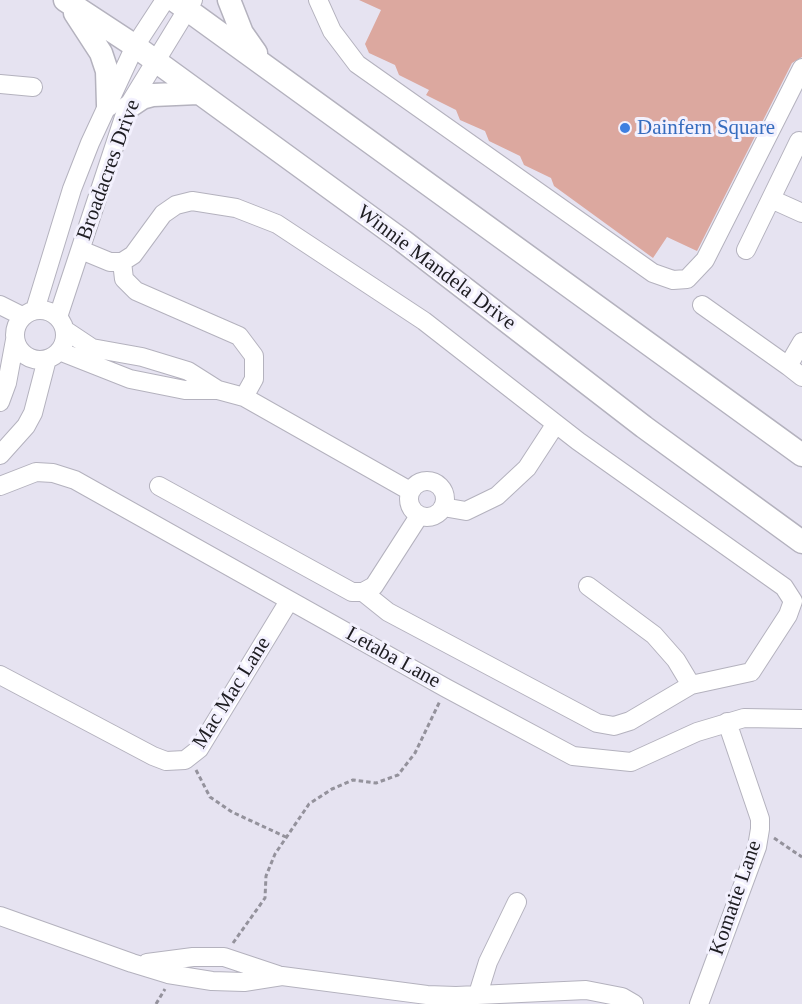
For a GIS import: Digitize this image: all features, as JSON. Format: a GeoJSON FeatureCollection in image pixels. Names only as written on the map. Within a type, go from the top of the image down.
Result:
{"type":"FeatureCollection","features":[{"type":"Feature","properties":{"kind":"main road"},"geometry":{"type":"LineString","coordinates":[[229,0],[242,33],[263,65]]}},
{"type":"Feature","properties":{"kind":"main road","name":"Winnie Mandela Drive"},"geometry":{"type":"LineString","coordinates":[[66,1],[135,46],[403,241],[644,427],[802,542]]}},
{"type":"Feature","properties":{"kind":"main road"},"geometry":{"type":"LineString","coordinates":[[66,1],[101,53],[117,106],[153,95],[198,93]]}},
{"type":"Feature","properties":{"kind":"main road"},"geometry":{"type":"LineString","coordinates":[[184,3],[263,65],[802,455]]}},
{"type":"Feature","properties":{"kind":"street","name":"Broadacres Drive"},"geometry":{"type":"LineString","coordinates":[[62,324],[117,106],[135,46],[165,0]]}},
{"type":"Feature","properties":{"kind":"street"},"geometry":{"type":"LineString","coordinates":[[318,0],[332,31],[357,64],[653,273],[673,280],[687,279],[705,260],[802,68]]}},
{"type":"Feature","properties":{"kind":"street","name":"Broadacres Drive"},"geometry":{"type":"LineString","coordinates":[[29,313],[72,189],[117,106],[155,62],[184,3]]}},
{"type":"Feature","properties":{"kind":"street"},"geometry":{"type":"LineString","coordinates":[[0,84],[33,87]]}},
{"type":"Feature","properties":{"kind":"street"},"geometry":{"type":"LineString","coordinates":[[746,250],[799,141]]}},
{"type":"Feature","properties":{"kind":"street"},"geometry":{"type":"LineString","coordinates":[[771,199],[802,213]]}},
{"type":"Feature","properties":{"kind":"street"},"geometry":{"type":"LineString","coordinates":[[81,250],[110,262],[122,262],[133,255],[163,214],[176,205],[192,201],[236,208],[277,224],[424,321],[555,425],[784,587],[793,601],[788,615],[751,672],[691,685],[630,721],[614,726],[597,723],[388,612],[363,591]]}},
{"type":"Feature","properties":{"kind":"street"},"geometry":{"type":"LineString","coordinates":[[122,262],[124,279],[136,291],[239,336],[254,356],[254,379],[244,397]]}},
{"type":"Feature","properties":{"kind":"street"},"geometry":{"type":"LineString","coordinates":[[0,305],[29,313],[48,310],[92,348],[142,357],[188,371],[218,390]]}},
{"type":"Feature","properties":{"kind":"street"},"geometry":{"type":"LineString","coordinates":[[702,305],[795,371],[802,342]]}},
{"type":"Feature","properties":{"kind":"street"},"geometry":{"type":"LineString","coordinates":[[0,402],[7,383],[10,334],[29,313]]}},
{"type":"Feature","properties":{"kind":"street"},"geometry":{"type":"LineString","coordinates":[[0,455],[26,426],[33,413],[53,355],[63,345],[62,324]]}},
{"type":"Feature","properties":{"kind":"street"},"geometry":{"type":"LineString","coordinates":[[10,334],[24,354],[31,359],[53,355],[130,379],[185,390],[218,390],[244,397],[410,491]]}},
{"type":"Feature","properties":{"kind":"street"},"geometry":{"type":"LineString","coordinates":[[444,507],[466,511],[497,496],[527,468],[555,425]]}},
{"type":"Feature","properties":{"kind":"street","name":"Letaba Lane"},"geometry":{"type":"LineString","coordinates":[[0,486],[36,471],[53,473],[75,480],[288,601],[573,756],[609,762],[631,762],[698,732],[727,722],[768,716],[802,719]]}},
{"type":"Feature","properties":{"kind":"street"},"geometry":{"type":"LineString","coordinates":[[420,482],[434,483],[444,493],[444,507],[433,517],[419,516],[409,506],[410,491],[420,482]]}},
{"type":"Feature","properties":{"kind":"street"},"geometry":{"type":"LineString","coordinates":[[159,486],[352,592],[363,591],[374,586],[419,516]]}},
{"type":"Feature","properties":{"kind":"street"},"geometry":{"type":"LineString","coordinates":[[588,586],[654,635],[676,660],[691,685]]}},
{"type":"Feature","properties":{"kind":"street","name":"Mac Mac Lane"},"geometry":{"type":"LineString","coordinates":[[0,675],[166,761],[185,760],[199,749],[288,601]]}},
{"type":"Feature","properties":{"kind":"street","name":"Komatie Lane"},"geometry":{"type":"LineString","coordinates":[[699,1004],[757,847],[760,829],[760,819],[727,722]]}},
{"type":"Feature","properties":{"kind":"street"},"geometry":{"type":"LineString","coordinates":[[478,994],[488,962],[517,902]]}},
{"type":"Feature","properties":{"kind":"street"},"geometry":{"type":"LineString","coordinates":[[0,916],[132,963],[171,974],[212,981],[244,982],[282,976]]}},
{"type":"Feature","properties":{"kind":"street"},"geometry":{"type":"LineString","coordinates":[[132,963],[224,957],[282,976],[427,995],[586,990],[605,998],[622,997],[634,1004]]}},
{"type":"Feature","properties":{"kind":"path"},"geometry":{"type":"LineString","coordinates":[[224,957],[265,898],[266,876],[275,854],[309,804],[332,789],[353,780],[376,783],[398,775],[415,753],[446,688]]}},
{"type":"Feature","properties":{"kind":"path"},"geometry":{"type":"LineString","coordinates":[[192,756],[197,774],[210,797],[232,812],[286,837]]}},
{"type":"Feature","properties":{"kind":"path"},"geometry":{"type":"LineString","coordinates":[[760,829],[802,857]]}},
{"type":"Feature","properties":{"kind":"path"},"geometry":{"type":"LineString","coordinates":[[156,1004],[171,974]]}},
{"type":"Feature","properties":{"kind":"building","name":"Dainfern Square"},"geometry":{"type":"Polygon","coordinates":[[[359,0],[802,0],[802,57],[792,63],[697,251],[667,237],[653,258],[554,186],[551,178],[524,165],[520,156],[489,141],[485,131],[460,120],[456,110],[426,95],[429,90],[399,75],[395,65],[369,53],[365,44],[381,10],[359,0]]]}},
{"type":"Feature","properties":{"kind":"place","name":"Dainfern Square"},"geometry":{"type":"Point","coordinates":[625,128]}}]}
